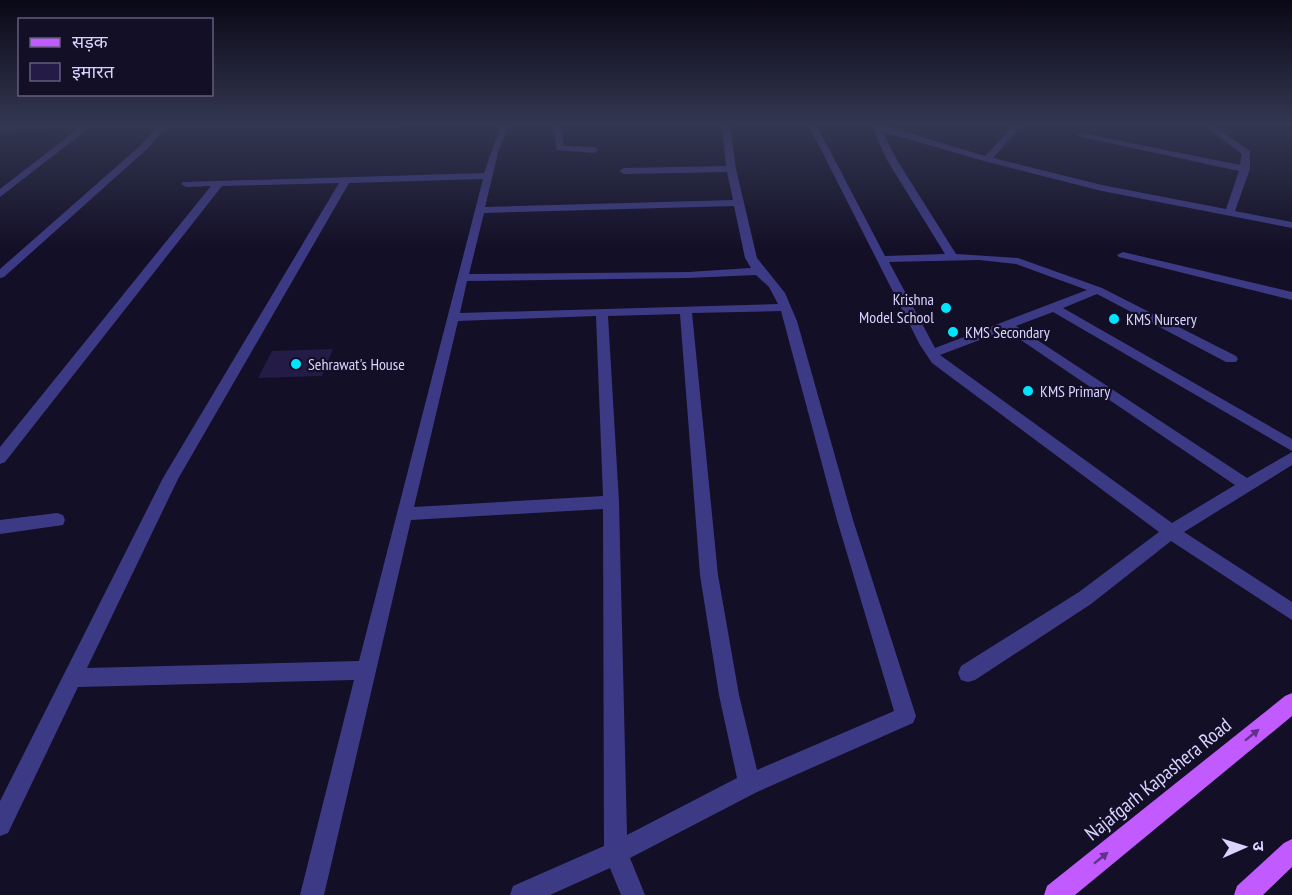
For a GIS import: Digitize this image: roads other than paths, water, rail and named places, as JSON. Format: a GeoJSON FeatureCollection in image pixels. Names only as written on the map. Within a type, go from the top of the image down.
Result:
{"type":"FeatureCollection","features":[{"type":"Feature","properties":{"kind":"main road","name":"Najafgarh Kapashera Road"},"geometry":{"type":"LineString","coordinates":[[1056,895],[1292,702]]}},
{"type":"Feature","properties":{"kind":"main road"},"geometry":{"type":"LineString","coordinates":[[1246,895],[1292,851]]}},
{"type":"Feature","properties":{"kind":"street"},"geometry":{"type":"LineString","coordinates":[[0,194],[36,166]]}},
{"type":"Feature","properties":{"kind":"street"},"geometry":{"type":"LineString","coordinates":[[0,275],[123,166]]}},
{"type":"Feature","properties":{"kind":"street"},"geometry":{"type":"LineString","coordinates":[[312,895],[452,317],[491,166]]}},
{"type":"Feature","properties":{"kind":"street"},"geometry":{"type":"LineString","coordinates":[[522,895],[616,853],[749,784],[904,717],[906,712],[845,520],[785,307],[772,283],[758,271],[751,258],[731,166]]}},
{"type":"Feature","properties":{"kind":"street"},"geometry":{"type":"LineString","coordinates":[[834,166],[932,354],[1171,532],[1292,612]]}},
{"type":"Feature","properties":{"kind":"street"},"geometry":{"type":"LineString","coordinates":[[896,166],[954,258]]}},
{"type":"Feature","properties":{"kind":"street"},"geometry":{"type":"LineString","coordinates":[[1014,166],[1102,188],[1292,225]]}},
{"type":"Feature","properties":{"kind":"street"},"geometry":{"type":"LineString","coordinates":[[1229,166],[1245,169]]}},
{"type":"Feature","properties":{"kind":"street"},"geometry":{"type":"LineString","coordinates":[[1230,212],[1245,166]]}},
{"type":"Feature","properties":{"kind":"street"},"geometry":{"type":"LineString","coordinates":[[624,171],[731,169]]}},
{"type":"Feature","properties":{"kind":"street"},"geometry":{"type":"LineString","coordinates":[[186,184],[488,176]]}},
{"type":"Feature","properties":{"kind":"street"},"geometry":{"type":"LineString","coordinates":[[0,825],[171,478],[346,179]]}},
{"type":"Feature","properties":{"kind":"street"},"geometry":{"type":"LineString","coordinates":[[0,458],[219,183]]}},
{"type":"Feature","properties":{"kind":"street"},"geometry":{"type":"LineString","coordinates":[[479,210],[739,203]]}},
{"type":"Feature","properties":{"kind":"street"},"geometry":{"type":"LineString","coordinates":[[1123,255],[1292,296]]}},
{"type":"Feature","properties":{"kind":"street"},"geometry":{"type":"LineString","coordinates":[[882,259],[1002,258],[1018,261],[1098,290],[1231,359]]}},
{"type":"Feature","properties":{"kind":"street"},"geometry":{"type":"LineString","coordinates":[[462,279],[687,275],[758,271]]}},
{"type":"Feature","properties":{"kind":"street"},"geometry":{"type":"LineString","coordinates":[[932,354],[1098,290]]}},
{"type":"Feature","properties":{"kind":"street"},"geometry":{"type":"LineString","coordinates":[[452,317],[785,307]]}},
{"type":"Feature","properties":{"kind":"street"},"geometry":{"type":"LineString","coordinates":[[1053,307],[1292,446]]}},
{"type":"Feature","properties":{"kind":"street"},"geometry":{"type":"LineString","coordinates":[[686,310],[709,575],[729,695],[749,784]]}},
{"type":"Feature","properties":{"kind":"street"},"geometry":{"type":"LineString","coordinates":[[602,312],[611,502],[616,853],[633,895]]}},
{"type":"Feature","properties":{"kind":"street"},"geometry":{"type":"LineString","coordinates":[[1008,326],[1246,485]]}},
{"type":"Feature","properties":{"kind":"street"},"geometry":{"type":"LineString","coordinates":[[968,673],[1085,598],[1171,532],[1292,458]]}},
{"type":"Feature","properties":{"kind":"street"},"geometry":{"type":"LineString","coordinates":[[404,514],[611,502]]}},
{"type":"Feature","properties":{"kind":"street"},"geometry":{"type":"LineString","coordinates":[[0,527],[57,520]]}},
{"type":"Feature","properties":{"kind":"street"},"geometry":{"type":"LineString","coordinates":[[72,678],[367,670]]}},
{"type":"Feature","properties":{"kind":"place","name":"Krishna Model School"},"geometry":{"type":"Point","coordinates":[946,308]}},
{"type":"Feature","properties":{"kind":"place","name":"KMS Nursery"},"geometry":{"type":"Point","coordinates":[1114,319]}},
{"type":"Feature","properties":{"kind":"place","name":"KMS Secondary"},"geometry":{"type":"Point","coordinates":[953,332]}},
{"type":"Feature","properties":{"kind":"place","name":"Sehrawat's House"},"geometry":{"type":"Point","coordinates":[296,364]}},
{"type":"Feature","properties":{"kind":"place","name":"KMS Primary"},"geometry":{"type":"Point","coordinates":[1028,391]}}]}
